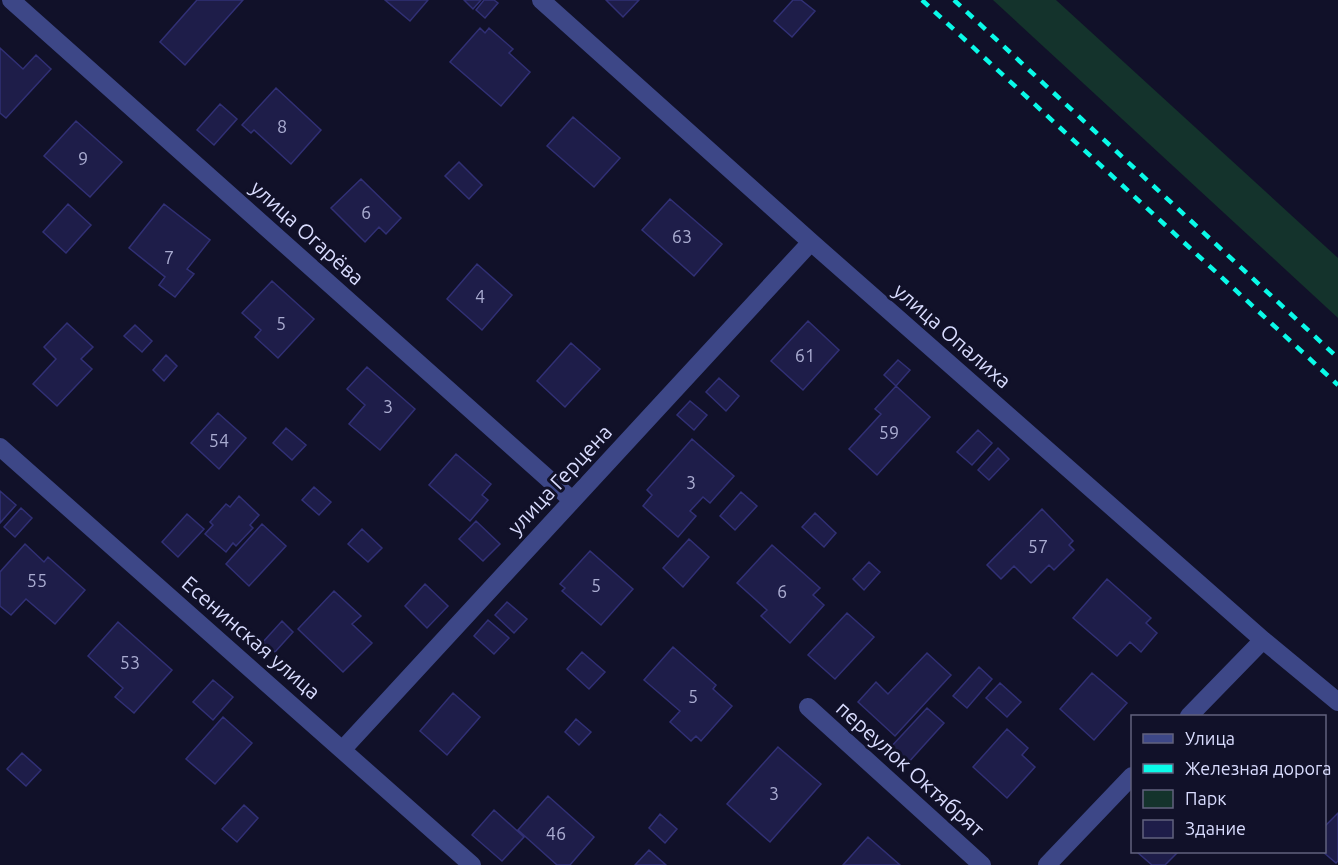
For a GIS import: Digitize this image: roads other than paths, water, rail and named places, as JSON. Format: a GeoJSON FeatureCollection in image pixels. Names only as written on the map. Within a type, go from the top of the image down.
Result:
{"type":"FeatureCollection","features":[{"type":"Feature","properties":{"kind":"street","name":"улица Огарёва"},"geometry":{"type":"LineString","coordinates":[[11,0],[572,500]]}},
{"type":"Feature","properties":{"kind":"street","name":"улица Опалиха"},"geometry":{"type":"LineString","coordinates":[[541,0],[1263,640],[1338,702]]}},
{"type":"Feature","properties":{"kind":"street","name":"улица Герцена"},"geometry":{"type":"LineString","coordinates":[[343,749],[812,242]]}},
{"type":"Feature","properties":{"kind":"street","name":"Есенинская улица"},"geometry":{"type":"LineString","coordinates":[[0,447],[472,865]]}},
{"type":"Feature","properties":{"kind":"street"},"geometry":{"type":"LineString","coordinates":[[1191,715],[1263,640]]}},
{"type":"Feature","properties":{"kind":"street","name":"переулок Октябрят"},"geometry":{"type":"LineString","coordinates":[[808,707],[982,865]]}},
{"type":"Feature","properties":{"kind":"street"},"geometry":{"type":"LineString","coordinates":[[1047,865],[1131,777]]}},
{"type":"Feature","properties":{"kind":"railway"},"geometry":{"type":"LineString","coordinates":[[922,0],[1338,385]]}},
{"type":"Feature","properties":{"kind":"railway"},"geometry":{"type":"LineString","coordinates":[[954,0],[1338,358]]}}]}
